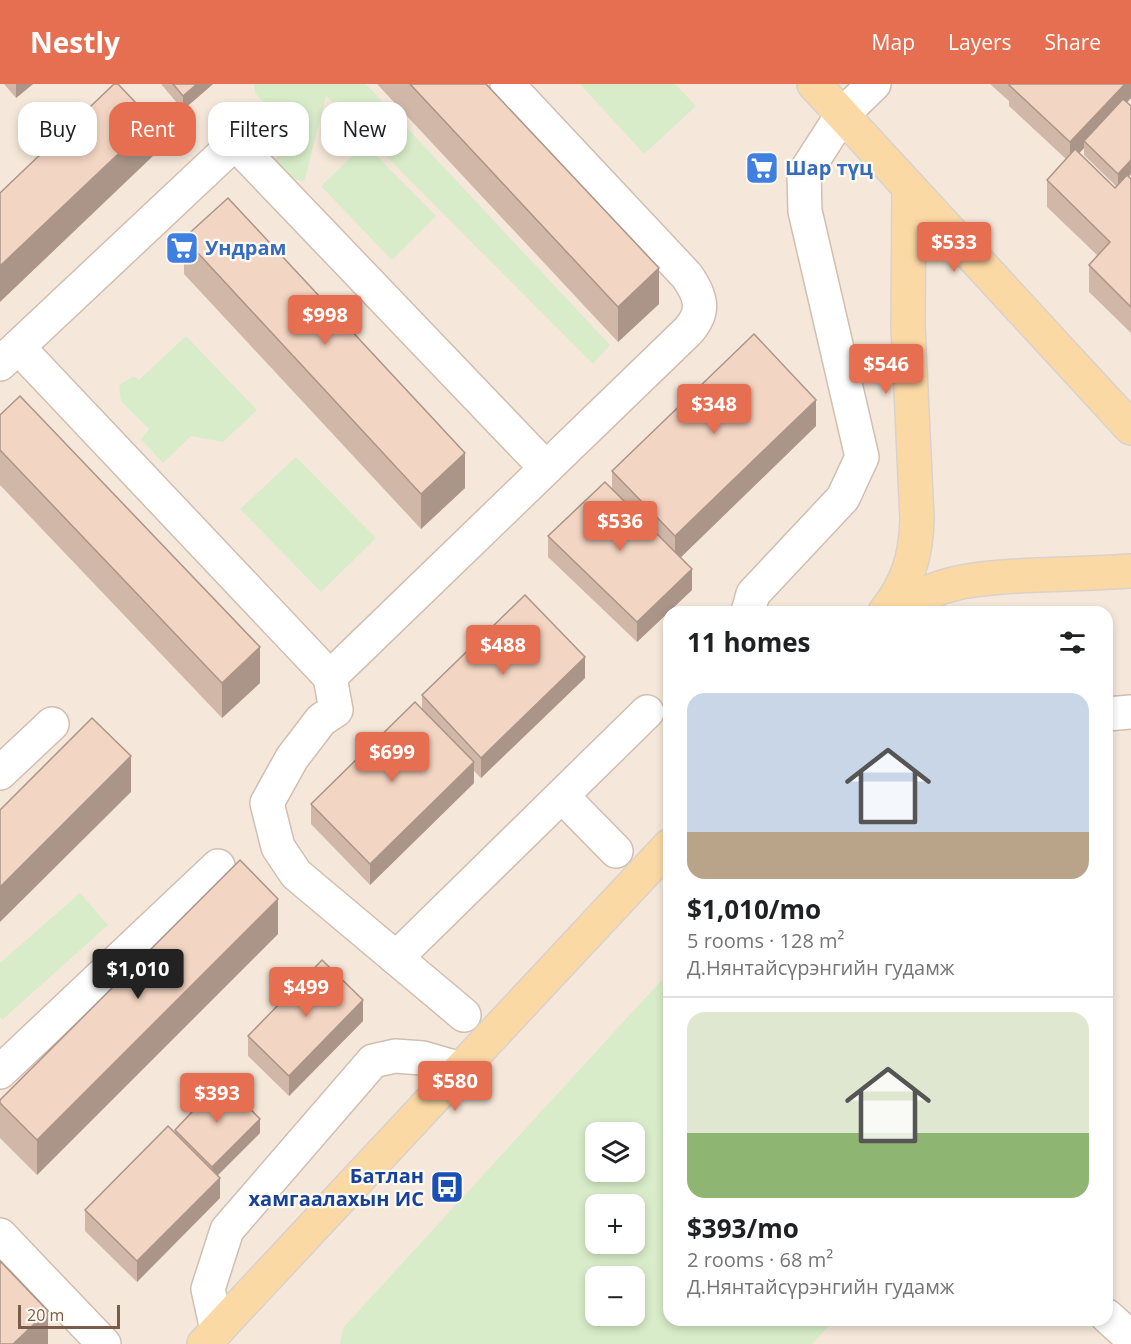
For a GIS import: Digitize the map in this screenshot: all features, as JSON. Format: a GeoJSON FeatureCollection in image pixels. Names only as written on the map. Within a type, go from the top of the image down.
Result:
{"type":"FeatureCollection","features":[{"type":"Feature","properties":{"kind":"main road"},"geometry":{"type":"LineString","coordinates":[[814,84],[1131,428]]}},
{"type":"Feature","properties":{"kind":"main road"},"geometry":{"type":"LineString","coordinates":[[890,606],[905,582],[917,538],[908,326],[909,188]]}},
{"type":"Feature","properties":{"kind":"main road"},"geometry":{"type":"LineString","coordinates":[[903,606],[925,593],[960,581],[1131,571]]}},
{"type":"Feature","properties":{"kind":"main road"},"geometry":{"type":"LineString","coordinates":[[211,1337],[663,852]]}},
{"type":"Feature","properties":{"kind":"street"},"geometry":{"type":"LineString","coordinates":[[330,677],[688,331],[697,319],[700,304],[696,290],[687,276],[507,84]]}},
{"type":"Feature","properties":{"kind":"street"},"geometry":{"type":"LineString","coordinates":[[750,606],[753,594],[843,498],[862,457],[805,211],[804,174],[842,115],[874,84]]}},
{"type":"Feature","properties":{"kind":"street"},"geometry":{"type":"LineString","coordinates":[[464,1015],[296,874],[278,847],[267,803],[292,758],[321,720],[336,710],[330,677],[9,356],[235,143],[546,468]]}},
{"type":"Feature","properties":{"kind":"street"},"geometry":{"type":"LineString","coordinates":[[396,958],[647,712]]}},
{"type":"Feature","properties":{"kind":"street"},"geometry":{"type":"LineString","coordinates":[[1113,714],[1131,712]]}},
{"type":"Feature","properties":{"kind":"street"},"geometry":{"type":"LineString","coordinates":[[0,773],[52,724]]}},
{"type":"Feature","properties":{"kind":"street"},"geometry":{"type":"LineString","coordinates":[[562,796],[616,851]]}},
{"type":"Feature","properties":{"kind":"street"},"geometry":{"type":"LineString","coordinates":[[0,1072],[218,866]]}},
{"type":"Feature","properties":{"kind":"street"},"geometry":{"type":"LineString","coordinates":[[211,1337],[208,1289],[226,1230],[373,1061],[395,1056],[423,1058],[461,1069]]}},
{"type":"Feature","properties":{"kind":"street"},"geometry":{"type":"LineString","coordinates":[[0,1235],[104,1344]]}},
{"type":"Feature","properties":{"kind":"street"},"geometry":{"type":"LineString","coordinates":[[1113,1322],[1131,1338]]}},
{"type":"Feature","properties":{"kind":"shaded area"},"geometry":{"type":"Polygon","coordinates":[[[0,84],[1131,84],[1131,1344],[0,1344],[0,84]]]}},
{"type":"Feature","properties":{"kind":"green space"},"geometry":{"type":"Polygon","coordinates":[[[254,84],[366,84],[383,102],[332,102],[326,96],[324,102],[321,102],[321,116],[304,182],[274,173],[277,156],[309,156],[309,102],[263,102],[255,93],[254,84]]]}},
{"type":"Feature","properties":{"kind":"green space"},"geometry":{"type":"Polygon","coordinates":[[[580,84],[675,84],[696,106],[644,154],[580,84]]]}},
{"type":"Feature","properties":{"kind":"green space"},"geometry":{"type":"Polygon","coordinates":[[[407,128],[610,345],[593,364],[386,156],[407,156],[407,128]]]}},
{"type":"Feature","properties":{"kind":"green space"},"geometry":{"type":"Polygon","coordinates":[[[352,156],[377,156],[436,216],[392,260],[321,186],[352,156]]]}},
{"type":"Feature","properties":{"kind":"green space"},"geometry":{"type":"Polygon","coordinates":[[[186,336],[257,410],[223,442],[191,436],[163,463],[141,439],[149,429],[121,401],[119,385],[134,376],[139,380],[186,336]]]}},
{"type":"Feature","properties":{"kind":"green space"},"geometry":{"type":"Polygon","coordinates":[[[296,457],[376,538],[321,592],[240,509],[296,457]]]}},
{"type":"Feature","properties":{"kind":"green space"},"geometry":{"type":"Polygon","coordinates":[[[80,893],[108,925],[2,1020],[0,1017],[0,963],[80,893]]]}},
{"type":"Feature","properties":{"kind":"green space"},"geometry":{"type":"Polygon","coordinates":[[[663,979],[663,1326],[828,1326],[812,1344],[340,1344],[343,1328],[663,979]]]}},
{"type":"Feature","properties":{"kind":"building"},"geometry":{"type":"Polygon","coordinates":[[[114,84],[118,84],[135,102],[109,102],[109,156],[116,156],[0,266],[0,193],[39,156],[97,156],[97,102],[95,102],[114,84]]]}},
{"type":"Feature","properties":{"kind":"building"},"geometry":{"type":"Polygon","coordinates":[[[173,84],[197,84],[183,96],[173,84]]]}},
{"type":"Feature","properties":{"kind":"building"},"geometry":{"type":"Polygon","coordinates":[[[410,84],[486,84],[659,268],[618,307],[410,84]]]}},
{"type":"Feature","properties":{"kind":"building"},"geometry":{"type":"Polygon","coordinates":[[[1010,84],[1125,84],[1070,142],[1010,84]]]}},
{"type":"Feature","properties":{"kind":"building"},"geometry":{"type":"Polygon","coordinates":[[[1123,99],[1131,106],[1131,160],[1118,174],[1084,141],[1123,99]]]}},
{"type":"Feature","properties":{"kind":"building"},"geometry":{"type":"Polygon","coordinates":[[[1075,149],[1115,188],[1127,175],[1131,179],[1131,307],[1089,265],[1110,242],[1047,180],[1075,149]]]}},
{"type":"Feature","properties":{"kind":"building"},"geometry":{"type":"Polygon","coordinates":[[[228,198],[465,453],[421,494],[184,238],[228,198]]]}},
{"type":"Feature","properties":{"kind":"building"},"geometry":{"type":"Polygon","coordinates":[[[754,334],[816,400],[675,536],[612,471],[754,334]]]}},
{"type":"Feature","properties":{"kind":"building"},"geometry":{"type":"Polygon","coordinates":[[[20,396],[260,647],[222,683],[0,450],[0,415],[20,396]]]}},
{"type":"Feature","properties":{"kind":"building"},"geometry":{"type":"Polygon","coordinates":[[[605,482],[692,569],[637,622],[548,536],[605,482]]]}},
{"type":"Feature","properties":{"kind":"building"},"geometry":{"type":"Polygon","coordinates":[[[525,595],[585,657],[481,758],[422,695],[525,595]]]}},
{"type":"Feature","properties":{"kind":"building"},"geometry":{"type":"Polygon","coordinates":[[[415,702],[474,762],[370,864],[311,804],[415,702]]]}},
{"type":"Feature","properties":{"kind":"building"},"geometry":{"type":"Polygon","coordinates":[[[92,718],[131,756],[0,887],[0,810],[92,718]]]}},
{"type":"Feature","properties":{"kind":"building"},"geometry":{"type":"Polygon","coordinates":[[[240,860],[278,899],[37,1140],[0,1103],[0,1100],[240,860]]]}},
{"type":"Feature","properties":{"kind":"building"},"geometry":{"type":"Polygon","coordinates":[[[322,960],[363,1000],[289,1076],[248,1036],[322,960]]]}},
{"type":"Feature","properties":{"kind":"building"},"geometry":{"type":"Polygon","coordinates":[[[222,1080],[260,1119],[212,1167],[175,1130],[222,1080]]]}},
{"type":"Feature","properties":{"kind":"building"},"geometry":{"type":"Polygon","coordinates":[[[168,1126],[220,1178],[137,1261],[85,1210],[168,1126]]]}},
{"type":"Feature","properties":{"kind":"building"},"geometry":{"type":"Polygon","coordinates":[[[0,1261],[48,1311],[13,1344],[0,1344],[0,1261]]]}},
{"type":"Feature","properties":{"kind":"place","name":"Шар түц"},"geometry":{"type":"Point","coordinates":[762,168]}},
{"type":"Feature","properties":{"kind":"place","name":"Ундрам"},"geometry":{"type":"Point","coordinates":[182,248]}},
{"type":"Feature","properties":{"kind":"place","name":"Батлан хамгаалахын ИС"},"geometry":{"type":"Point","coordinates":[447,1187]}}]}
